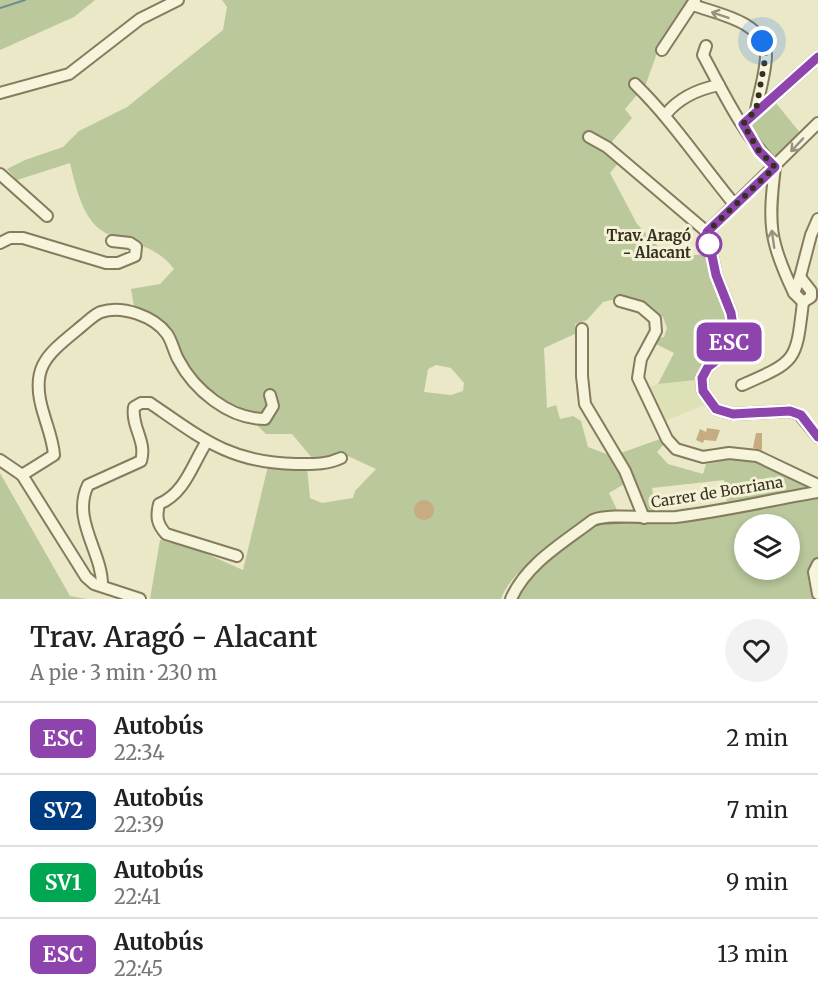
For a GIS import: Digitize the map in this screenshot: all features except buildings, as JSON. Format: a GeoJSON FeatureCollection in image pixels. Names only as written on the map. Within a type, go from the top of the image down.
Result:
{"type":"FeatureCollection","features":[{"type":"Feature","properties":{"kind":"street"},"geometry":{"type":"LineString","coordinates":[[0,93],[69,74],[140,19],[180,0]]}},
{"type":"Feature","properties":{"kind":"street"},"geometry":{"type":"LineString","coordinates":[[662,50],[694,3],[753,30],[762,41],[766,54],[756,110]]}},
{"type":"Feature","properties":{"kind":"street"},"geometry":{"type":"LineString","coordinates":[[706,46],[703,55],[719,85],[759,151],[775,167]]}},
{"type":"Feature","properties":{"kind":"street"},"geometry":{"type":"LineString","coordinates":[[743,124],[818,57]]}},
{"type":"Feature","properties":{"kind":"street"},"geometry":{"type":"LineString","coordinates":[[635,84],[666,114],[699,162],[734,204]]}},
{"type":"Feature","properties":{"kind":"street"},"geometry":{"type":"LineString","coordinates":[[666,114],[672,107],[701,89],[719,85]]}},
{"type":"Feature","properties":{"kind":"street"},"geometry":{"type":"LineString","coordinates":[[707,232],[818,123]]}},
{"type":"Feature","properties":{"kind":"street"},"geometry":{"type":"LineString","coordinates":[[589,137],[607,147],[707,232],[716,275],[731,313],[733,326],[721,357],[708,367],[702,378],[703,391],[716,409],[733,414],[790,411],[801,415],[818,437]]}},
{"type":"Feature","properties":{"kind":"street"},"geometry":{"type":"LineString","coordinates":[[775,167],[771,205],[773,243],[794,293],[803,302]]}},
{"type":"Feature","properties":{"kind":"street"},"geometry":{"type":"LineString","coordinates":[[0,174],[47,216]]}},
{"type":"Feature","properties":{"kind":"street"},"geometry":{"type":"LineString","coordinates":[[794,293],[818,220]]}},
{"type":"Feature","properties":{"kind":"street"},"geometry":{"type":"LineString","coordinates":[[0,243],[10,238],[23,238],[106,263],[118,263],[135,256],[136,247],[130,243],[112,241]]}},
{"type":"Feature","properties":{"kind":"street"},"geometry":{"type":"LineString","coordinates":[[782,267],[793,276],[798,273],[803,263]]}},
{"type":"Feature","properties":{"kind":"street"},"geometry":{"type":"LineString","coordinates":[[803,263],[812,290],[811,297],[803,302]]}},
{"type":"Feature","properties":{"kind":"street"},"geometry":{"type":"LineString","coordinates":[[800,277],[812,290]]}},
{"type":"Feature","properties":{"kind":"street"},"geometry":{"type":"LineString","coordinates":[[620,301],[641,307],[655,319],[656,331],[641,359],[638,378],[667,439],[676,449],[703,457],[729,453],[757,456],[818,485]]}},
{"type":"Feature","properties":{"kind":"street"},"geometry":{"type":"LineString","coordinates":[[741,385],[777,370],[790,359],[797,349],[803,302]]}},
{"type":"Feature","properties":{"kind":"street"},"geometry":{"type":"LineString","coordinates":[[22,475],[54,455],[38,397],[41,365],[48,354],[100,312],[135,312],[167,333],[178,359],[191,379],[203,393],[222,405],[254,419],[265,419],[273,406],[270,395]]}},
{"type":"Feature","properties":{"kind":"street"},"geometry":{"type":"LineString","coordinates":[[582,329],[584,400],[625,471],[644,519]]}},
{"type":"Feature","properties":{"kind":"street"},"geometry":{"type":"LineString","coordinates":[[102,585],[102,574],[85,525],[83,494],[88,485],[141,461],[144,450],[132,416],[134,407],[141,403],[150,403],[206,443],[258,462],[319,464],[330,463],[341,458]]}},
{"type":"Feature","properties":{"kind":"street"},"geometry":{"type":"LineString","coordinates":[[206,443],[183,486],[171,499],[159,504],[156,515],[159,526],[166,534],[237,556]]}},
{"type":"Feature","properties":{"kind":"street"},"geometry":{"type":"LineString","coordinates":[[0,460],[22,475],[86,577],[94,584],[140,599]]}},
{"type":"Feature","properties":{"kind":"street","name":"Carrer de Borriana"},"geometry":{"type":"LineString","coordinates":[[511,599],[521,578],[531,568],[593,520],[602,516],[644,519],[676,517],[818,492]]}},
{"type":"Feature","properties":{"kind":"street"},"geometry":{"type":"LineString","coordinates":[[818,564],[813,572],[818,594]]}},
{"type":"Feature","properties":{"kind":"green space"},"geometry":{"type":"Polygon","coordinates":[[[0,0],[95,0],[74,17],[0,50],[0,0]]]}},
{"type":"Feature","properties":{"kind":"green space"},"geometry":{"type":"Polygon","coordinates":[[[222,0],[693,0],[658,50],[646,84],[625,109],[632,118],[605,150],[619,162],[610,173],[637,224],[665,254],[671,257],[707,254],[727,313],[726,337],[696,380],[658,384],[674,353],[656,344],[659,338],[664,337],[667,328],[663,317],[620,298],[603,302],[587,320],[575,324],[577,333],[544,348],[547,408],[556,405],[560,419],[573,416],[581,421],[588,447],[614,457],[626,483],[609,493],[618,512],[598,513],[589,517],[516,575],[501,599],[150,599],[160,540],[198,550],[243,570],[268,466],[307,468],[310,498],[322,503],[353,498],[355,491],[376,469],[348,456],[313,459],[292,434],[266,434],[238,406],[213,395],[198,381],[157,319],[134,306],[131,289],[160,284],[174,269],[165,259],[147,248],[110,235],[94,224],[80,200],[70,163],[17,180],[7,169],[63,147],[79,131],[127,107],[223,30],[227,7],[222,0]],[[436,365],[428,369],[424,392],[451,395],[463,391],[464,383],[451,368],[436,365]]]}},
{"type":"Feature","properties":{"kind":"green space"},"geometry":{"type":"Polygon","coordinates":[[[775,102],[802,135],[776,157],[767,152],[751,130],[754,120],[775,102]]]}},
{"type":"Feature","properties":{"kind":"green space"},"geometry":{"type":"Polygon","coordinates":[[[696,380],[698,395],[704,405],[663,422],[645,388],[658,384],[696,380]]]}},
{"type":"Feature","properties":{"kind":"green space"},"geometry":{"type":"Polygon","coordinates":[[[660,439],[664,444],[657,452],[668,464],[703,474],[706,464],[733,459],[750,459],[812,489],[727,501],[724,480],[652,488],[656,512],[645,511],[621,453],[660,439]]]}},
{"type":"Feature","properties":{"kind":"green space"},"geometry":{"type":"Polygon","coordinates":[[[0,473],[70,596],[87,599],[0,599],[0,473]]]}},
{"type":"Feature","properties":{"kind":"green space"},"geometry":{"type":"Polygon","coordinates":[[[818,498],[818,599],[517,599],[524,583],[542,566],[602,521],[657,523],[737,513],[818,498]]]}},
{"type":"Feature","properties":{"kind":"waterway"},"geometry":{"type":"LineString","coordinates":[[0,8],[25,0]]}},
{"type":"Feature","properties":{"kind":"bus line","name":"ESC"},"geometry":{"type":"LineString","coordinates":[[818,57],[743,124],[759,151],[775,167],[707,232],[716,275],[731,313],[733,326],[731,338],[721,357],[708,367],[702,378],[703,391],[716,409],[733,414],[790,411],[801,415],[818,437]]}},
{"type":"Feature","properties":{"kind":"place","name":"Trav. Aragó - Alacant"},"geometry":{"type":"Point","coordinates":[709,244]}},
{"type":"Feature","properties":{"kind":"route"},"geometry":{"type":"LineString","coordinates":[[709,244],[707,232],[775,167],[759,151],[743,124],[756,110],[766,54],[762,41]]}}]}
